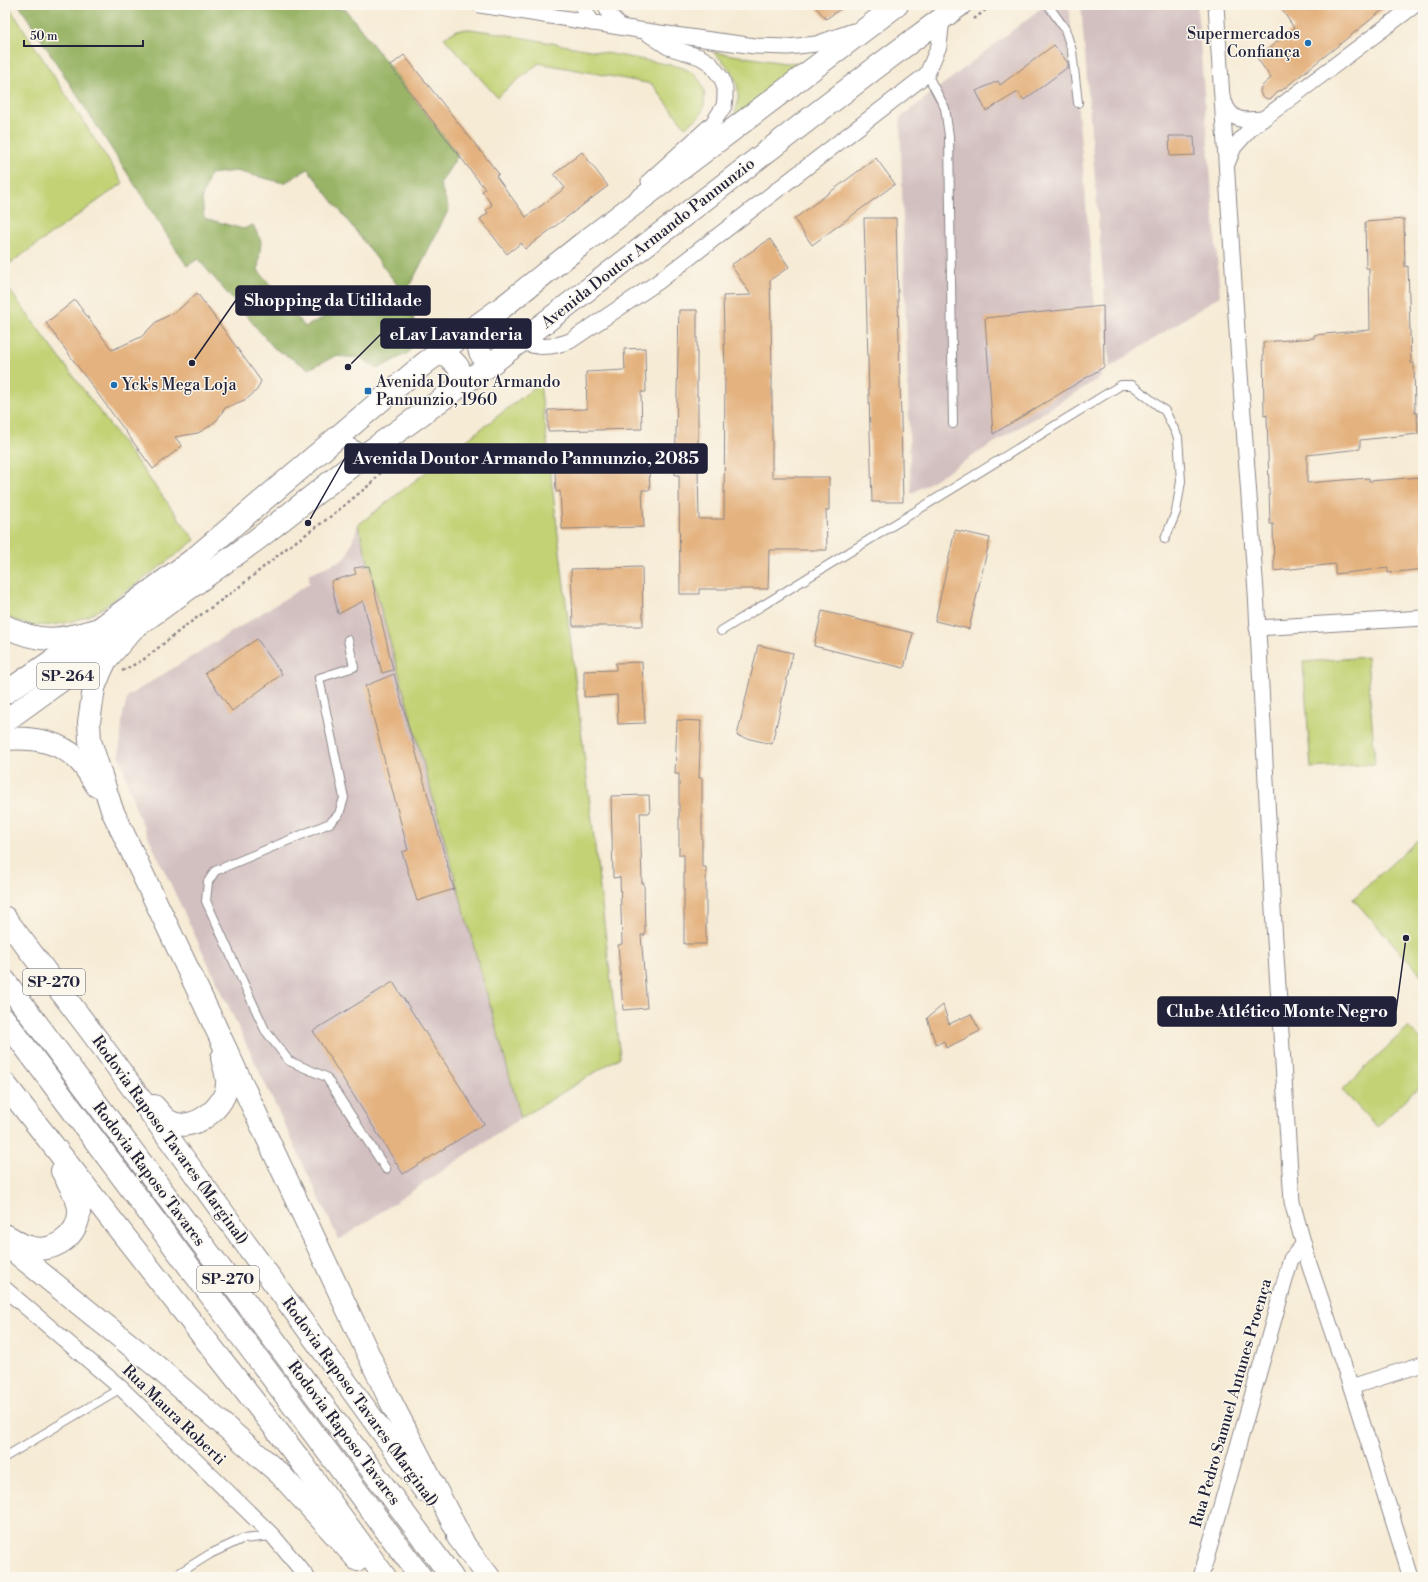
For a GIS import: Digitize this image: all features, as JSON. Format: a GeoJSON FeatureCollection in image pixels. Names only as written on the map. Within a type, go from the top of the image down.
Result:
{"type":"FeatureCollection","features":[{"type":"Feature","properties":{"kind":"main road"},"geometry":{"type":"LineString","coordinates":[[5,626],[30,637],[48,639],[62,638],[99,629],[200,554],[442,351],[504,306],[582,244],[897,5]]}},
{"type":"Feature","properties":{"kind":"main road","name":"Avenida Doutor Armando Pannunzio"},"geometry":{"type":"LineString","coordinates":[[5,721],[256,540],[369,452],[495,361],[878,66],[960,5]]}},
{"type":"Feature","properties":{"kind":"main road"},"geometry":{"type":"LineString","coordinates":[[476,326],[480,353],[485,359],[495,361]]}},
{"type":"Feature","properties":{"kind":"main road"},"geometry":{"type":"LineString","coordinates":[[442,351],[458,365],[462,376],[461,386]]}},
{"type":"Feature","properties":{"kind":"main road","name":"SP-264"},"geometry":{"type":"LineString","coordinates":[[5,693],[99,629]]}},
{"type":"Feature","properties":{"kind":"main road"},"geometry":{"type":"LineString","coordinates":[[112,810],[90,741],[89,722],[94,688],[100,673],[110,655],[131,631]]}},
{"type":"Feature","properties":{"kind":"main road"},"geometry":{"type":"LineString","coordinates":[[5,739],[37,740],[51,743],[72,755],[83,765],[112,810],[387,1394],[466,1548]]}},
{"type":"Feature","properties":{"kind":"main road","name":"Rodovia Raposo Tavares (Marginal)"},"geometry":{"type":"LineString","coordinates":[[5,918],[102,1046],[488,1577]]}},
{"type":"Feature","properties":{"kind":"main road","name":"Rodovia Raposo Tavares"},"geometry":{"type":"LineString","coordinates":[[5,981],[452,1577]]}},
{"type":"Feature","properties":{"kind":"main road","name":"Rodovia Raposo Tavares"},"geometry":{"type":"LineString","coordinates":[[5,1020],[421,1577]]}},
{"type":"Feature","properties":{"kind":"main road"},"geometry":{"type":"LineString","coordinates":[[102,1046],[167,1120],[182,1125],[206,1118],[222,1102],[228,1083],[214,1024]]}},
{"type":"Feature","properties":{"kind":"main road","name":"SP-270"},"geometry":{"type":"LineString","coordinates":[[5,1084],[300,1460],[385,1577]]}},
{"type":"Feature","properties":{"kind":"main road"},"geometry":{"type":"LineString","coordinates":[[5,1235],[26,1246],[45,1249],[56,1246],[65,1240],[73,1231],[79,1208],[69,1184],[20,1102]]}},
{"type":"Feature","properties":{"kind":"main road"},"geometry":{"type":"LineString","coordinates":[[5,1244],[156,1366],[281,1475],[373,1577]]}},
{"type":"Feature","properties":{"kind":"street"},"geometry":{"type":"LineString","coordinates":[[480,5],[548,10],[592,23],[645,32],[755,46],[788,47],[823,42],[878,20]]}},
{"type":"Feature","properties":{"kind":"street"},"geometry":{"type":"LineString","coordinates":[[582,5],[592,23]]}},
{"type":"Feature","properties":{"kind":"street"},"geometry":{"type":"LineString","coordinates":[[606,5],[609,14],[621,27]]}},
{"type":"Feature","properties":{"kind":"street"},"geometry":{"type":"LineString","coordinates":[[1216,5],[1238,354],[1256,592],[1272,894],[1292,1202],[1304,1244],[1412,1577]]}},
{"type":"Feature","properties":{"kind":"street"},"geometry":{"type":"LineString","coordinates":[[1226,167],[1234,147],[1246,132],[1415,5]]}},
{"type":"Feature","properties":{"kind":"street"},"geometry":{"type":"LineString","coordinates":[[520,342],[538,347],[555,346],[570,341],[658,282],[927,74],[939,46],[942,18]]}},
{"type":"Feature","properties":{"kind":"street"},"geometry":{"type":"LineString","coordinates":[[582,244],[713,123],[724,106],[725,89],[722,79],[710,63],[700,57],[668,47],[645,32]]}},
{"type":"Feature","properties":{"kind":"street"},"geometry":{"type":"LineString","coordinates":[[1222,93],[1230,114],[1236,118],[1248,121],[1263,119]]}},
{"type":"Feature","properties":{"kind":"street"},"geometry":{"type":"LineString","coordinates":[[1257,628],[1423,618]]}},
{"type":"Feature","properties":{"kind":"street","name":"Rua Pedro Samuel Antunes Proença"},"geometry":{"type":"LineString","coordinates":[[1201,1577],[1284,1280],[1291,1259],[1304,1244]]}},
{"type":"Feature","properties":{"kind":"street","name":"Rua Maura Roberti"},"geometry":{"type":"LineString","coordinates":[[5,1289],[121,1388],[273,1536],[307,1577]]}},
{"type":"Feature","properties":{"kind":"street"},"geometry":{"type":"LineString","coordinates":[[1351,1388],[1423,1364]]}},
{"type":"Feature","properties":{"kind":"lane"},"geometry":{"type":"LineString","coordinates":[[1048,5],[1065,29],[1072,51],[1078,103]]}},
{"type":"Feature","properties":{"kind":"lane"},"geometry":{"type":"LineString","coordinates":[[927,74],[945,108],[949,136],[953,424]]}},
{"type":"Feature","properties":{"kind":"lane"},"geometry":{"type":"LineString","coordinates":[[721,631],[1121,385],[1132,385],[1165,411],[1178,437],[1181,481],[1176,512],[1165,539]]}},
{"type":"Feature","properties":{"kind":"lane"},"geometry":{"type":"LineString","coordinates":[[339,437],[369,452]]}},
{"type":"Feature","properties":{"kind":"lane"},"geometry":{"type":"LineString","coordinates":[[348,640],[354,667],[319,678],[344,798],[339,814],[330,823],[215,871],[208,882],[206,901],[265,1030],[289,1061],[326,1077],[386,1169]]}},
{"type":"Feature","properties":{"kind":"lane"},"geometry":{"type":"LineString","coordinates":[[5,1457],[121,1388]]}},
{"type":"Feature","properties":{"kind":"lane"},"geometry":{"type":"LineString","coordinates":[[173,1577],[210,1554],[242,1539],[273,1536]]}},
{"type":"Feature","properties":{"kind":"shaded area"},"geometry":{"type":"Polygon","coordinates":[[[1045,5],[1069,5],[1101,377],[911,494],[900,118],[1045,5]]]}},
{"type":"Feature","properties":{"kind":"shaded area"},"geometry":{"type":"Polygon","coordinates":[[[1081,5],[1197,5],[1220,296],[1110,367],[1081,5]]]}},
{"type":"Feature","properties":{"kind":"shaded area"},"geometry":{"type":"Polygon","coordinates":[[[358,525],[521,1118],[339,1240],[138,815],[119,756],[123,714],[128,696],[309,584],[309,574],[346,558],[358,525]]]}},
{"type":"Feature","properties":{"kind":"green space"},"geometry":{"type":"Polygon","coordinates":[[[5,5],[8,5],[123,183],[5,267],[5,5]]]}},
{"type":"Feature","properties":{"kind":"green space"},"geometry":{"type":"Polygon","coordinates":[[[19,5],[317,5],[346,10],[458,155],[440,184],[449,209],[405,295],[308,169],[284,183],[236,171],[210,174],[202,197],[204,218],[243,229],[253,225],[261,241],[258,270],[305,327],[321,319],[336,304],[360,295],[379,317],[397,297],[410,311],[420,333],[408,353],[377,369],[362,358],[335,356],[309,369],[274,348],[198,259],[187,266],[19,5]]]}},
{"type":"Feature","properties":{"kind":"green space"},"geometry":{"type":"Polygon","coordinates":[[[469,29],[680,67],[689,71],[699,79],[702,84],[705,97],[703,109],[697,118],[685,127],[652,84],[539,63],[497,97],[444,38],[457,30],[469,29]]]}},
{"type":"Feature","properties":{"kind":"green space"},"geometry":{"type":"Polygon","coordinates":[[[713,52],[784,63],[797,62],[797,71],[734,117],[738,97],[736,81],[727,66],[713,52]]]}},
{"type":"Feature","properties":{"kind":"green space"},"geometry":{"type":"Polygon","coordinates":[[[5,284],[195,540],[96,612],[85,617],[50,625],[27,624],[16,621],[5,615],[5,284]]]}},
{"type":"Feature","properties":{"kind":"green space"},"geometry":{"type":"Polygon","coordinates":[[[540,383],[620,1057],[521,1118],[358,525],[540,383]]]}},
{"type":"Feature","properties":{"kind":"green space"},"geometry":{"type":"Polygon","coordinates":[[[1367,657],[1375,764],[1311,768],[1303,662],[1367,657]]]}},
{"type":"Feature","properties":{"kind":"green space"},"geometry":{"type":"Polygon","coordinates":[[[1423,835],[1423,977],[1353,899],[1423,835]]]}},
{"type":"Feature","properties":{"kind":"green space"},"geometry":{"type":"Polygon","coordinates":[[[1408,1027],[1423,1042],[1423,1083],[1377,1127],[1342,1090],[1408,1027]]]}},
{"type":"Feature","properties":{"kind":"building"},"geometry":{"type":"Polygon","coordinates":[[[814,5],[846,5],[826,19],[814,5]]]}},
{"type":"Feature","properties":{"kind":"building","name":"Supermercados Confiança"},"geometry":{"type":"Polygon","coordinates":[[[1279,5],[1389,5],[1281,91],[1280,90],[1272,98],[1267,99],[1261,95],[1260,91],[1261,87],[1271,78],[1257,58],[1294,28],[1279,5]]]}},
{"type":"Feature","properties":{"kind":"building"},"geometry":{"type":"Polygon","coordinates":[[[1054,45],[1068,63],[1068,67],[1024,100],[1018,92],[986,111],[976,91],[998,81],[1000,85],[1054,45]]]}},
{"type":"Feature","properties":{"kind":"building"},"geometry":{"type":"Polygon","coordinates":[[[404,55],[499,174],[496,176],[526,217],[565,188],[554,174],[582,152],[608,186],[525,249],[521,243],[507,254],[480,219],[488,213],[486,210],[492,205],[482,191],[485,189],[390,66],[404,55]]]}},
{"type":"Feature","properties":{"kind":"building"},"geometry":{"type":"Polygon","coordinates":[[[1169,136],[1194,136],[1195,155],[1170,156],[1169,136]]]}},
{"type":"Feature","properties":{"kind":"building"},"geometry":{"type":"Polygon","coordinates":[[[876,158],[895,184],[812,245],[794,219],[876,158]]]}},
{"type":"Feature","properties":{"kind":"building"},"geometry":{"type":"Polygon","coordinates":[[[864,218],[896,218],[903,502],[872,502],[864,218]]]}},
{"type":"Feature","properties":{"kind":"building"},"geometry":{"type":"Polygon","coordinates":[[[1404,219],[1405,267],[1408,266],[1411,363],[1414,363],[1415,413],[1417,413],[1418,434],[1360,440],[1360,449],[1307,455],[1307,483],[1369,478],[1369,481],[1422,477],[1423,569],[1388,573],[1388,568],[1335,574],[1335,564],[1274,571],[1273,524],[1270,524],[1267,415],[1264,416],[1263,342],[1314,338],[1314,335],[1370,330],[1369,268],[1366,268],[1365,222],[1404,219]]]}},
{"type":"Feature","properties":{"kind":"building"},"geometry":{"type":"Polygon","coordinates":[[[770,239],[789,267],[770,280],[772,477],[829,477],[829,510],[826,510],[827,550],[769,550],[768,589],[699,589],[699,594],[680,594],[679,475],[675,475],[679,310],[697,310],[699,519],[724,519],[725,371],[723,296],[751,295],[731,265],[770,239]]]}},
{"type":"Feature","properties":{"kind":"building"},"geometry":{"type":"Polygon","coordinates":[[[197,293],[261,381],[257,390],[247,399],[225,408],[217,420],[208,427],[198,433],[175,437],[182,446],[153,469],[46,323],[75,300],[112,350],[141,337],[156,322],[177,311],[197,293]]]}},
{"type":"Feature","properties":{"kind":"building"},"geometry":{"type":"Polygon","coordinates":[[[1103,306],[1104,367],[993,434],[985,318],[1103,306]]]}},
{"type":"Feature","properties":{"kind":"building"},"geometry":{"type":"Polygon","coordinates":[[[645,348],[646,392],[641,392],[642,429],[548,431],[548,410],[587,409],[586,372],[625,370],[624,349],[645,348]]]}},
{"type":"Feature","properties":{"kind":"building"},"geometry":{"type":"Polygon","coordinates":[[[649,468],[650,490],[642,490],[644,527],[562,529],[560,491],[556,492],[555,470],[649,468]]]}},
{"type":"Feature","properties":{"kind":"building"},"geometry":{"type":"Polygon","coordinates":[[[955,530],[990,538],[969,629],[935,621],[955,530]]]}},
{"type":"Feature","properties":{"kind":"building"},"geometry":{"type":"Polygon","coordinates":[[[369,566],[393,670],[382,673],[363,601],[338,614],[331,581],[356,574],[354,568],[369,566]]]}},
{"type":"Feature","properties":{"kind":"building"},"geometry":{"type":"Polygon","coordinates":[[[642,567],[643,626],[573,626],[571,569],[642,567]]]}},
{"type":"Feature","properties":{"kind":"building"},"geometry":{"type":"Polygon","coordinates":[[[822,611],[913,633],[904,668],[814,646],[822,611]]]}},
{"type":"Feature","properties":{"kind":"building"},"geometry":{"type":"Polygon","coordinates":[[[257,639],[282,674],[232,711],[205,673],[257,639]]]}},
{"type":"Feature","properties":{"kind":"building"},"geometry":{"type":"Polygon","coordinates":[[[758,645],[793,653],[772,744],[737,736],[758,645]]]}},
{"type":"Feature","properties":{"kind":"building"},"geometry":{"type":"Polygon","coordinates":[[[642,662],[645,723],[618,724],[617,695],[584,697],[584,671],[616,670],[616,663],[642,662]]]}},
{"type":"Feature","properties":{"kind":"building"},"geometry":{"type":"Polygon","coordinates":[[[394,674],[454,889],[417,901],[402,852],[408,850],[365,686],[394,674]]]}},
{"type":"Feature","properties":{"kind":"building"},"geometry":{"type":"Polygon","coordinates":[[[677,720],[701,721],[699,778],[702,778],[702,867],[706,867],[706,944],[684,944],[684,855],[679,855],[679,774],[675,774],[677,720]]]}},
{"type":"Feature","properties":{"kind":"building"},"geometry":{"type":"Polygon","coordinates":[[[649,795],[650,813],[640,813],[645,935],[641,935],[647,1008],[623,1010],[618,945],[622,944],[620,877],[613,878],[611,796],[649,795]]]}},
{"type":"Feature","properties":{"kind":"building"},"geometry":{"type":"Polygon","coordinates":[[[393,982],[484,1124],[403,1174],[313,1031],[393,982]]]}},
{"type":"Feature","properties":{"kind":"building"},"geometry":{"type":"Polygon","coordinates":[[[943,1005],[949,1024],[971,1014],[980,1031],[946,1048],[944,1041],[936,1045],[927,1018],[943,1005]]]}},
{"type":"Feature","properties":{"kind":"place","name":"Supermercados Confiança"},"geometry":{"type":"Point","coordinates":[1308,43]}},
{"type":"Feature","properties":{"kind":"place","name":"Shopping da Utilidade"},"geometry":{"type":"Point","coordinates":[192,363]}},
{"type":"Feature","properties":{"kind":"place","name":"eLav Lavanderia"},"geometry":{"type":"Point","coordinates":[348,367]}},
{"type":"Feature","properties":{"kind":"place","name":"Yck's Mega Loja"},"geometry":{"type":"Point","coordinates":[114,385]}},
{"type":"Feature","properties":{"kind":"place","name":"Avenida Doutor Armando Pannunzio, 1960"},"geometry":{"type":"Point","coordinates":[368,391]}},
{"type":"Feature","properties":{"kind":"place","name":"Avenida Doutor Armando Pannunzio, 2085"},"geometry":{"type":"Point","coordinates":[308,523]}},
{"type":"Feature","properties":{"kind":"place","name":"Clube Atlético Monte Negro"},"geometry":{"type":"Point","coordinates":[1406,938]}}]}
